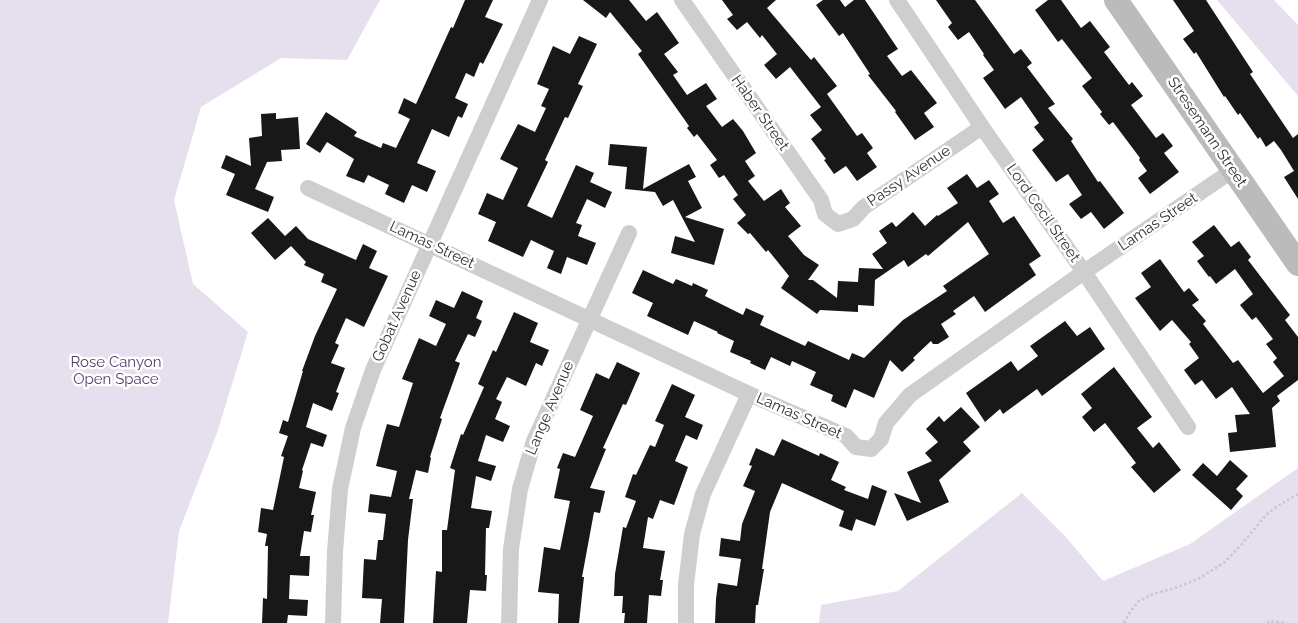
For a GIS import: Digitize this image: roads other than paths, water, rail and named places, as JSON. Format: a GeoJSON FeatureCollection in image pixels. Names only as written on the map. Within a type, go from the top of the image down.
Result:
{"type":"FeatureCollection","features":[{"type":"Feature","properties":{"kind":"street","name":"Gobat Avenue"},"geometry":{"type":"LineString","coordinates":[[333,623],[335,552],[340,489],[353,428],[373,370],[540,0]]}},
{"type":"Feature","properties":{"kind":"street","name":"Haber Street"},"geometry":{"type":"LineString","coordinates":[[682,0],[821,200],[825,214],[838,224]]}},
{"type":"Feature","properties":{"kind":"street","name":"Lord Cecil Street"},"geometry":{"type":"LineString","coordinates":[[898,0],[982,127],[1084,272],[1188,427]]}},
{"type":"Feature","properties":{"kind":"street","name":"Stresemann Street"},"geometry":{"type":"LineString","coordinates":[[1116,0],[1298,264]]}},
{"type":"Feature","properties":{"kind":"street","name":"Passy Avenue"},"geometry":{"type":"LineString","coordinates":[[838,224],[853,219],[864,207],[982,127]]}},
{"type":"Feature","properties":{"kind":"street","name":"Lamas Street"},"geometry":{"type":"LineString","coordinates":[[308,188],[749,394],[846,436],[856,447],[871,449],[881,439],[886,424],[910,396],[1084,272],[1233,170]]}},
{"type":"Feature","properties":{"kind":"street","name":"Lange Avenue"},"geometry":{"type":"LineString","coordinates":[[509,623],[511,549],[520,489],[534,441],[629,233]]}},
{"type":"Feature","properties":{"kind":"street"},"geometry":{"type":"LineString","coordinates":[[686,623],[686,585],[692,534],[703,494],[749,394]]}},
{"type":"Feature","properties":{"kind":"park label","name":"Rose Canyon Open Space"},"geometry":{"type":"Point","coordinates":[116,370]}}]}
